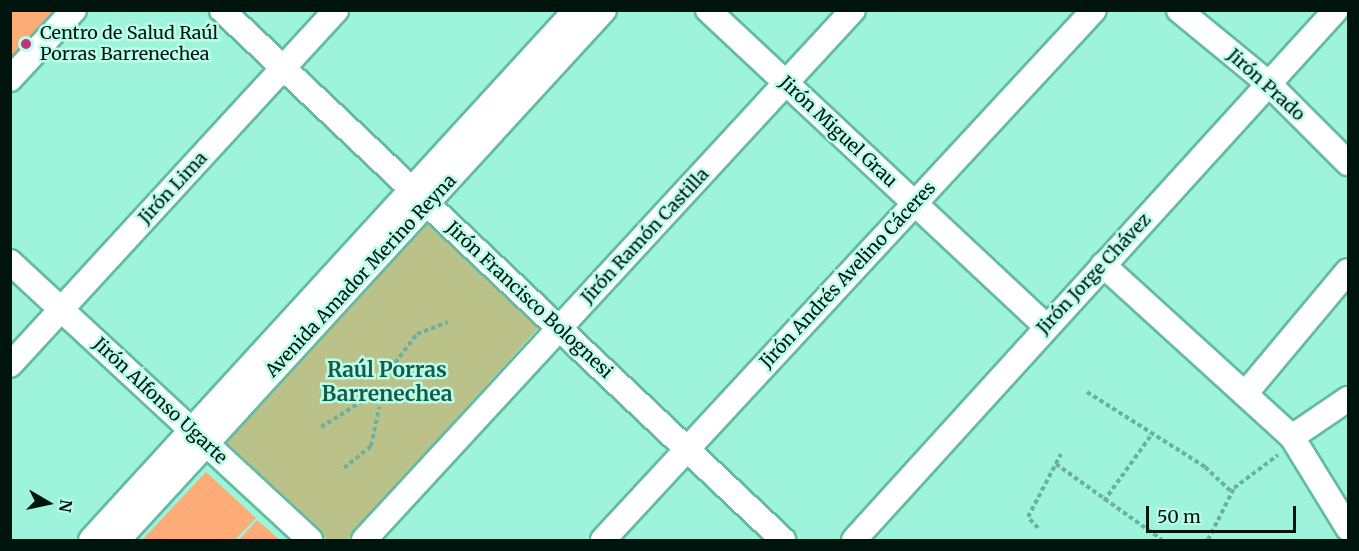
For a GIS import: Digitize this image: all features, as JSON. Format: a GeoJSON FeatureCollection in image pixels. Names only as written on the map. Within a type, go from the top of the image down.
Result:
{"type":"FeatureCollection","features":[{"type":"Feature","properties":{"kind":"street"},"geometry":{"type":"LineString","coordinates":[[10,79],[74,10]]}},
{"type":"Feature","properties":{"kind":"street","name":"Jirón Francisco Bolognesi"},"geometry":{"type":"LineString","coordinates":[[222,10],[783,540]]}},
{"type":"Feature","properties":{"kind":"street","name":"Jirón Lima"},"geometry":{"type":"LineString","coordinates":[[10,365],[336,10]]}},
{"type":"Feature","properties":{"kind":"street","name":"Avenida Amador Merino Reyna"},"geometry":{"type":"LineString","coordinates":[[419,197],[576,10]]}},
{"type":"Feature","properties":{"kind":"street","name":"Avenida Amador Merino Reyna"},"geometry":{"type":"LineString","coordinates":[[91,540],[199,437],[419,197],[604,10]]}},
{"type":"Feature","properties":{"kind":"street","name":"Jirón Miguel Grau"},"geometry":{"type":"LineString","coordinates":[[708,10],[1046,326]]}},
{"type":"Feature","properties":{"kind":"street","name":"Jirón Ramón Castilla"},"geometry":{"type":"LineString","coordinates":[[364,540],[853,10]]}},
{"type":"Feature","properties":{"kind":"street","name":"Jirón Andrés Avelino Cáceres"},"geometry":{"type":"LineString","coordinates":[[603,540],[1094,10]]}},
{"type":"Feature","properties":{"kind":"street","name":"Jirón Prado"},"geometry":{"type":"LineString","coordinates":[[1179,10],[1269,84],[1348,163]]}},
{"type":"Feature","properties":{"kind":"street","name":"Jirón Jorge Chávez"},"geometry":{"type":"LineString","coordinates":[[854,540],[1046,326],[1336,10]]}},
{"type":"Feature","properties":{"kind":"street","name":"Jirón Alfonso Ugarte"},"geometry":{"type":"LineString","coordinates":[[10,262],[310,540]]}},
{"type":"Feature","properties":{"kind":"street"},"geometry":{"type":"LineString","coordinates":[[1103,265],[1294,440],[1348,528]]}},
{"type":"Feature","properties":{"kind":"street"},"geometry":{"type":"LineString","coordinates":[[1245,394],[1348,271]]}},
{"type":"Feature","properties":{"kind":"street"},"geometry":{"type":"LineString","coordinates":[[1294,440],[1348,399]]}},
{"type":"Feature","properties":{"kind":"street","name":"Avenida Amador Merino Reyna"},"geometry":{"type":"LineString","coordinates":[[118,540],[199,437]]}},
{"type":"Feature","properties":{"kind":"path"},"geometry":{"type":"LineString","coordinates":[[395,363],[417,334],[448,322]]}},
{"type":"Feature","properties":{"kind":"path"},"geometry":{"type":"LineString","coordinates":[[1088,392],[1205,467],[1232,492]]}},
{"type":"Feature","properties":{"kind":"path"},"geometry":{"type":"LineString","coordinates":[[321,427],[367,398]]}},
{"type":"Feature","properties":{"kind":"path"},"geometry":{"type":"LineString","coordinates":[[344,468],[371,446],[379,407]]}},
{"type":"Feature","properties":{"kind":"path"},"geometry":{"type":"LineString","coordinates":[[1104,501],[1152,434]]}},
{"type":"Feature","properties":{"kind":"path"},"geometry":{"type":"LineString","coordinates":[[1208,540],[1232,492],[1294,440]]}},
{"type":"Feature","properties":{"kind":"path"},"geometry":{"type":"LineString","coordinates":[[1038,528],[1028,517],[1061,454]]}},
{"type":"Feature","properties":{"kind":"path"},"geometry":{"type":"LineString","coordinates":[[1056,464],[1104,501],[1162,540]]}},
{"type":"Feature","properties":{"kind":"green space"},"geometry":{"type":"Polygon","coordinates":[[[427,219],[539,327],[347,540],[327,540],[224,441],[427,219]]]}},
{"type":"Feature","properties":{"kind":"building","name":"Centro de Salud Raúl Porras Barrenechea"},"geometry":{"type":"Polygon","coordinates":[[[10,10],[73,10],[10,77],[10,10]]]}},
{"type":"Feature","properties":{"kind":"building"},"geometry":{"type":"Polygon","coordinates":[[[206,472],[256,518],[235,540],[142,540],[206,472]]]}},
{"type":"Feature","properties":{"kind":"building"},"geometry":{"type":"Polygon","coordinates":[[[257,520],[280,540],[239,540],[257,520]]]}},
{"type":"Feature","properties":{"kind":"place","name":"Centro de Salud Raúl Porras Barrenechea"},"geometry":{"type":"Point","coordinates":[26,44]}},
{"type":"Feature","properties":{"kind":"district","name":"Raúl Porras Barrenechea"},"geometry":{"type":"Point","coordinates":[387,382]}}]}
